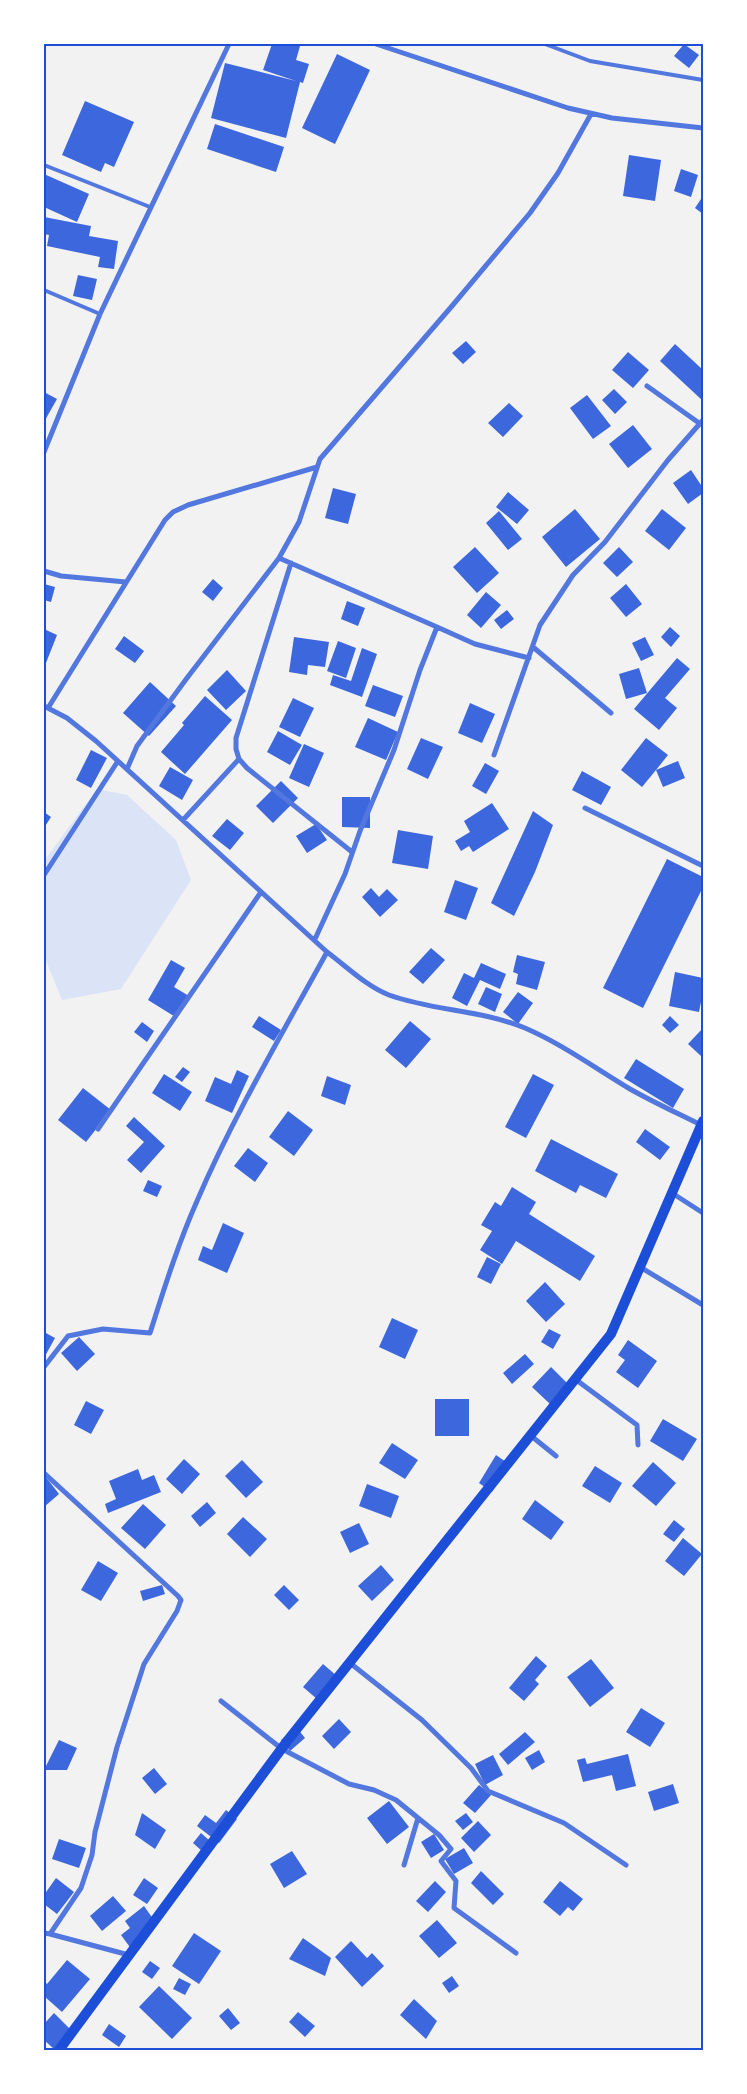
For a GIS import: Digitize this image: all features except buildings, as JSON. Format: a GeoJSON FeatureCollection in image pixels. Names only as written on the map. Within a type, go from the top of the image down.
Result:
{"type":"FeatureCollection","features":[{"type":"Feature","properties":{"kind":"main road"},"geometry":{"type":"LineString","coordinates":[[59,2050],[282,1749],[611,1334],[702,1123]]}},
{"type":"Feature","properties":{"kind":"street"},"geometry":{"type":"LineString","coordinates":[[44,452],[100,314],[229,44]]}},
{"type":"Feature","properties":{"kind":"street"},"geometry":{"type":"LineString","coordinates":[[376,44],[539,100],[591,114],[703,128]]}},
{"type":"Feature","properties":{"kind":"street"},"geometry":{"type":"LineString","coordinates":[[127,769],[137,746],[279,558],[299,522],[320,459],[530,213],[558,173],[591,114]]}},
{"type":"Feature","properties":{"kind":"street"},"geometry":{"type":"LineString","coordinates":[[494,755],[540,625],[572,576],[605,542],[701,421],[647,386]]}},
{"type":"Feature","properties":{"kind":"street"},"geometry":{"type":"LineString","coordinates":[[317,467],[180,508],[166,520],[46,707],[67,718],[96,741],[315,939],[327,952],[363,980],[387,994],[413,1002],[497,1019],[525,1028],[585,1060],[632,1090],[702,1123]]}},
{"type":"Feature","properties":{"kind":"street"},"geometry":{"type":"LineString","coordinates":[[279,558],[476,644],[529,658]]}},
{"type":"Feature","properties":{"kind":"street"},"geometry":{"type":"LineString","coordinates":[[291,563],[236,738],[236,749],[239,759],[247,768],[352,852]]}},
{"type":"Feature","properties":{"kind":"street"},"geometry":{"type":"LineString","coordinates":[[44,571],[61,576],[126,582]]}},
{"type":"Feature","properties":{"kind":"street"},"geometry":{"type":"LineString","coordinates":[[315,939],[345,874],[352,852],[394,750],[420,670],[437,627]]}},
{"type":"Feature","properties":{"kind":"street"},"geometry":{"type":"LineString","coordinates":[[533,647],[611,713]]}},
{"type":"Feature","properties":{"kind":"street"},"geometry":{"type":"LineString","coordinates":[[182,820],[239,759]]}},
{"type":"Feature","properties":{"kind":"street"},"geometry":{"type":"LineString","coordinates":[[44,875],[118,761]]}},
{"type":"Feature","properties":{"kind":"street"},"geometry":{"type":"LineString","coordinates":[[585,808],[703,866]]}},
{"type":"Feature","properties":{"kind":"street"},"geometry":{"type":"LineString","coordinates":[[98,1130],[262,892]]}},
{"type":"Feature","properties":{"kind":"street"},"geometry":{"type":"LineString","coordinates":[[44,1367],[68,1336],[102,1328],[150,1333],[167,1277],[197,1201],[231,1129],[327,952]]}},
{"type":"Feature","properties":{"kind":"street"},"geometry":{"type":"LineString","coordinates":[[672,1194],[703,1213]]}},
{"type":"Feature","properties":{"kind":"street"},"geometry":{"type":"LineString","coordinates":[[640,1267],[703,1305]]}},
{"type":"Feature","properties":{"kind":"street"},"geometry":{"type":"LineString","coordinates":[[575,1379],[637,1425],[638,1444]]}},
{"type":"Feature","properties":{"kind":"street"},"geometry":{"type":"LineString","coordinates":[[530,1436],[556,1456]]}},
{"type":"Feature","properties":{"kind":"street"},"geometry":{"type":"LineString","coordinates":[[44,1472],[181,1600],[177,1611],[144,1664],[117,1747],[95,1832],[92,1855],[81,1888],[50,1934]]}},
{"type":"Feature","properties":{"kind":"street"},"geometry":{"type":"LineString","coordinates":[[350,1662],[422,1720],[471,1768],[488,1791],[564,1823],[626,1865]]}},
{"type":"Feature","properties":{"kind":"street"},"geometry":{"type":"LineString","coordinates":[[221,1701],[282,1749],[349,1784],[374,1790],[396,1800],[439,1835],[451,1849],[441,1861],[456,1881],[454,1908],[516,1953]]}},
{"type":"Feature","properties":{"kind":"street"},"geometry":{"type":"LineString","coordinates":[[404,1865],[418,1818]]}},
{"type":"Feature","properties":{"kind":"street"},"geometry":{"type":"LineString","coordinates":[[44,1933],[130,1955]]}},
{"type":"Feature","properties":{"kind":"lane"},"geometry":{"type":"LineString","coordinates":[[545,44],[590,61],[703,80]]}},
{"type":"Feature","properties":{"kind":"lane"},"geometry":{"type":"LineString","coordinates":[[44,165],[150,206]]}},
{"type":"Feature","properties":{"kind":"lane"},"geometry":{"type":"LineString","coordinates":[[44,290],[100,314]]}},
{"type":"Feature","properties":{"kind":"shaded area"},"geometry":{"type":"Polygon","coordinates":[[[97,789],[127,795],[176,840],[191,880],[121,989],[62,1000],[44,956],[44,861],[97,789]]]}}]}
